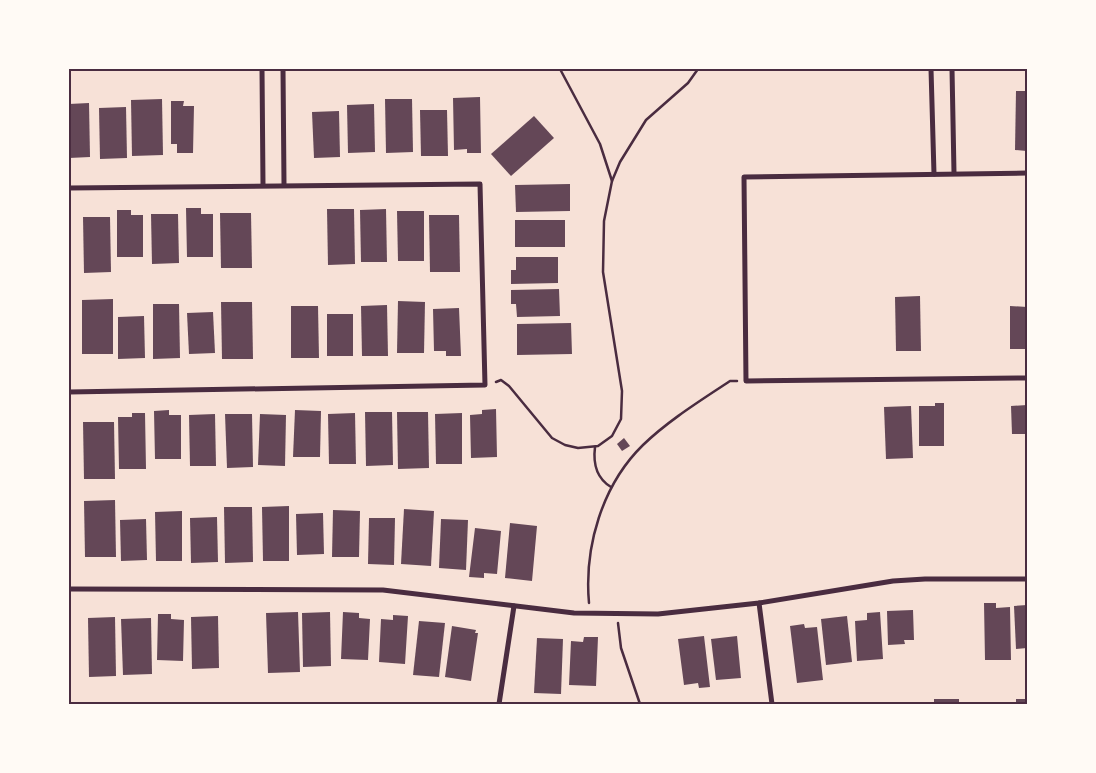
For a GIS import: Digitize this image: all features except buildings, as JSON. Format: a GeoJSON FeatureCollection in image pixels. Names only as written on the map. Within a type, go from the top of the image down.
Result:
{"type":"FeatureCollection","features":[{"type":"Feature","properties":{"kind":"street"},"geometry":{"type":"LineString","coordinates":[[262,69],[263,185]]}},
{"type":"Feature","properties":{"kind":"street"},"geometry":{"type":"LineString","coordinates":[[283,69],[284,184]]}},
{"type":"Feature","properties":{"kind":"street"},"geometry":{"type":"LineString","coordinates":[[931,69],[934,174]]}},
{"type":"Feature","properties":{"kind":"street"},"geometry":{"type":"LineString","coordinates":[[952,69],[954,173]]}},
{"type":"Feature","properties":{"kind":"street"},"geometry":{"type":"LineString","coordinates":[[1027,172],[744,176],[746,380],[1027,378]]}},
{"type":"Feature","properties":{"kind":"street"},"geometry":{"type":"LineString","coordinates":[[69,188],[284,184],[480,184],[485,385],[69,392]]}},
{"type":"Feature","properties":{"kind":"street"},"geometry":{"type":"LineString","coordinates":[[69,589],[383,590],[590,613],[658,614],[759,603],[893,581],[925,579],[1027,579]]}},
{"type":"Feature","properties":{"kind":"street"},"geometry":{"type":"LineString","coordinates":[[759,603],[772,704]]}},
{"type":"Feature","properties":{"kind":"street"},"geometry":{"type":"LineString","coordinates":[[499,704],[514,606]]}},
{"type":"Feature","properties":{"kind":"path"},"geometry":{"type":"LineString","coordinates":[[560,69],[593,129],[612,181]]}},
{"type":"Feature","properties":{"kind":"path"},"geometry":{"type":"LineString","coordinates":[[485,385],[501,380],[516,393],[552,438],[578,448],[595,446],[606,442],[618,429],[622,406],[621,384],[610,329],[603,272],[604,221],[612,181],[620,162],[646,120],[688,83],[698,69]]}},
{"type":"Feature","properties":{"kind":"path"},"geometry":{"type":"LineString","coordinates":[[590,613],[588,573],[591,552],[601,510],[612,487],[642,446],[674,418],[730,381],[746,380]]}},
{"type":"Feature","properties":{"kind":"path"},"geometry":{"type":"LineString","coordinates":[[595,446],[596,471],[604,482],[612,487]]}},
{"type":"Feature","properties":{"kind":"path"},"geometry":{"type":"LineString","coordinates":[[618,614],[621,648],[640,704]]}}]}
